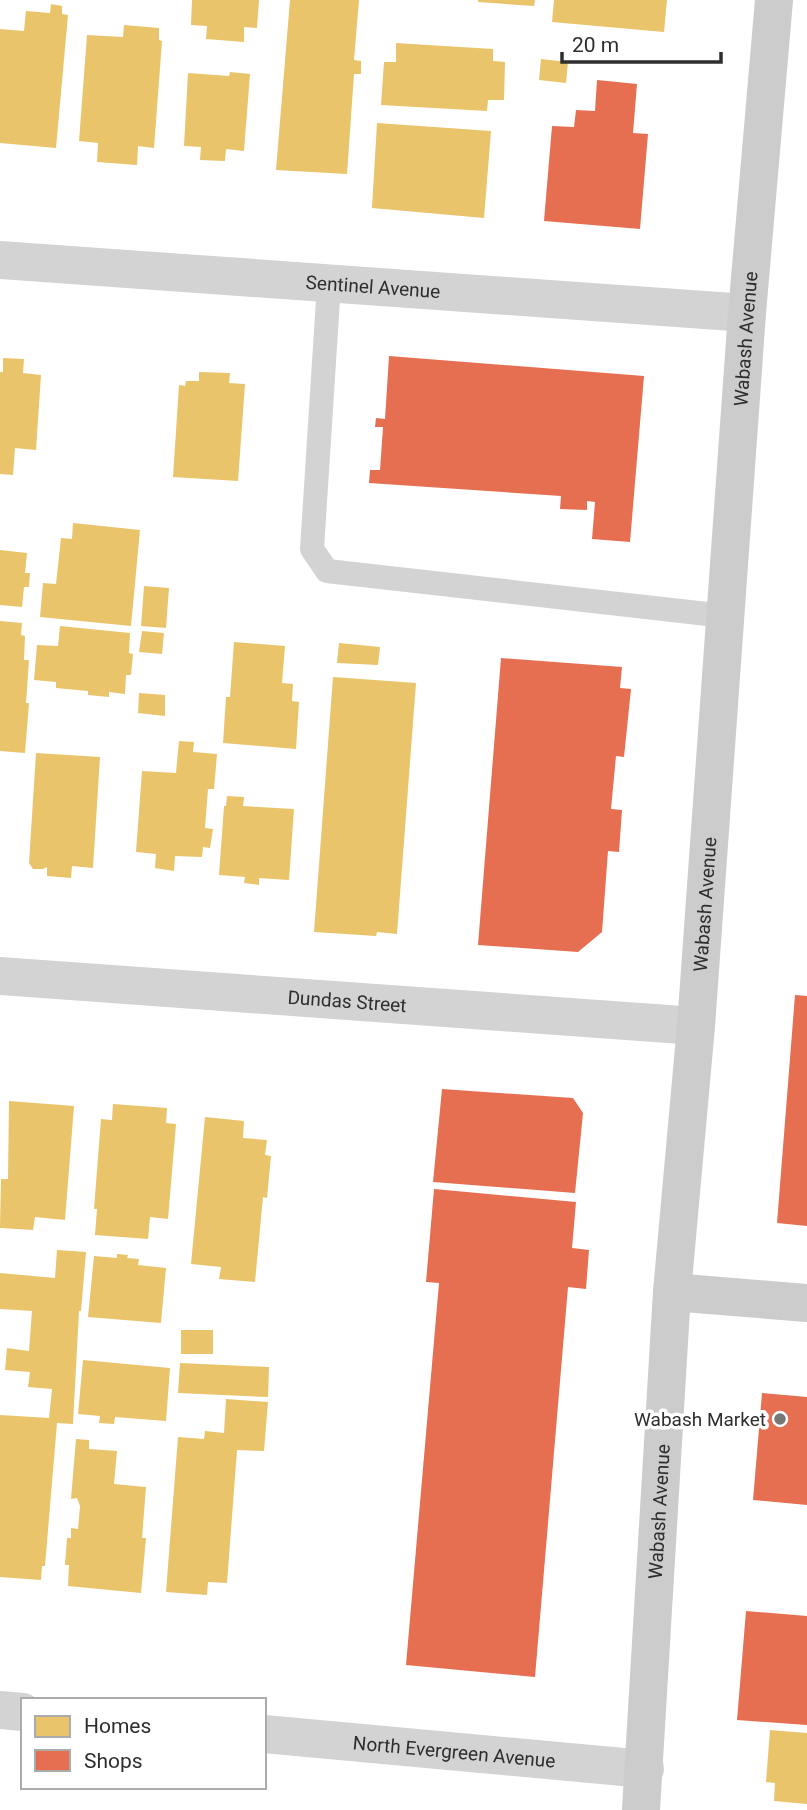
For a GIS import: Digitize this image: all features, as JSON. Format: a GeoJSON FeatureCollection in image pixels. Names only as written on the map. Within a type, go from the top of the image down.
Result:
{"type":"FeatureCollection","features":[{"type":"Feature","properties":{"kind":"street","name":"Wabash Avenue"},"geometry":{"type":"LineString","coordinates":[[641,1810],[672,1292],[696,1026],[747,313],[774,0]]}},
{"type":"Feature","properties":{"kind":"street","name":"Sentinel Avenue"},"geometry":{"type":"LineString","coordinates":[[0,260],[747,313]]}},
{"type":"Feature","properties":{"kind":"street","name":"Dundas Street"},"geometry":{"type":"LineString","coordinates":[[0,976],[696,1026]]}},
{"type":"Feature","properties":{"kind":"street"},"geometry":{"type":"LineString","coordinates":[[672,1292],[807,1303]]}},
{"type":"Feature","properties":{"kind":"street"},"geometry":{"type":"LineString","coordinates":[[0,1710],[21,1712]]}},
{"type":"Feature","properties":{"kind":"street","name":"North Evergreen Avenue"},"geometry":{"type":"LineString","coordinates":[[266,1734],[645,1769]]}},
{"type":"Feature","properties":{"kind":"lane"},"geometry":{"type":"LineString","coordinates":[[329,284],[312,549],[317,560],[327,570],[725,616]]}},
{"type":"Feature","properties":{"kind":"building: Homes"},"geometry":{"type":"Polygon","coordinates":[[[192,0],[259,0],[257,28],[244,27],[244,42],[206,39],[207,26],[191,25],[192,0]]]}},
{"type":"Feature","properties":{"kind":"building: Homes"},"geometry":{"type":"Polygon","coordinates":[[[290,0],[359,0],[354,60],[361,61],[361,74],[354,74],[347,174],[276,170],[290,0]]]}},
{"type":"Feature","properties":{"kind":"building: Homes"},"geometry":{"type":"Polygon","coordinates":[[[478,0],[535,0],[534,6],[478,0]]]}},
{"type":"Feature","properties":{"kind":"building: Homes"},"geometry":{"type":"Polygon","coordinates":[[[554,0],[667,0],[664,32],[552,22],[554,0]]]}},
{"type":"Feature","properties":{"kind":"building: Homes"},"geometry":{"type":"Polygon","coordinates":[[[51,4],[62,6],[62,14],[68,15],[56,148],[0,143],[0,29],[24,31],[26,11],[50,13],[51,4]]]}},
{"type":"Feature","properties":{"kind":"building: Homes"},"geometry":{"type":"Polygon","coordinates":[[[124,25],[159,28],[159,40],[162,41],[154,148],[138,146],[137,165],[97,162],[98,143],[79,141],[87,35],[123,37],[124,25]]]}},
{"type":"Feature","properties":{"kind":"building: Homes"},"geometry":{"type":"Polygon","coordinates":[[[396,43],[493,49],[493,61],[505,62],[504,100],[488,100],[487,111],[381,105],[384,62],[396,62],[396,43]]]}},
{"type":"Feature","properties":{"kind":"building: Homes"},"geometry":{"type":"Polygon","coordinates":[[[541,59],[568,62],[566,83],[539,80],[541,59]]]}},
{"type":"Feature","properties":{"kind":"building: Homes"},"geometry":{"type":"Polygon","coordinates":[[[230,72],[250,74],[244,151],[226,149],[225,161],[200,160],[201,147],[184,146],[188,73],[229,76],[230,72]]]}},
{"type":"Feature","properties":{"kind":"building: Homes"},"geometry":{"type":"Polygon","coordinates":[[[377,123],[491,131],[484,218],[372,208],[377,123]]]}},
{"type":"Feature","properties":{"kind":"building: Homes"},"geometry":{"type":"Polygon","coordinates":[[[3,358],[24,359],[23,373],[41,375],[36,450],[15,448],[13,475],[0,474],[0,372],[3,372],[3,358]]]}},
{"type":"Feature","properties":{"kind":"building: Homes"},"geometry":{"type":"Polygon","coordinates":[[[199,372],[230,373],[229,383],[245,384],[238,481],[173,477],[179,385],[185,386],[186,381],[199,381],[199,372]]]}},
{"type":"Feature","properties":{"kind":"building: Homes"},"geometry":{"type":"Polygon","coordinates":[[[73,523],[140,530],[131,626],[40,617],[43,583],[56,584],[61,538],[72,539],[73,523]]]}},
{"type":"Feature","properties":{"kind":"building: Homes"},"geometry":{"type":"Polygon","coordinates":[[[0,550],[27,553],[25,573],[30,573],[29,587],[24,587],[22,607],[0,605],[0,550]]]}},
{"type":"Feature","properties":{"kind":"building: Homes"},"geometry":{"type":"Polygon","coordinates":[[[144,586],[169,588],[166,628],[141,626],[144,586]]]}},
{"type":"Feature","properties":{"kind":"building: Homes"},"geometry":{"type":"Polygon","coordinates":[[[0,621],[22,623],[21,635],[25,636],[24,660],[29,660],[26,703],[29,703],[25,753],[0,751],[0,621]]]}},
{"type":"Feature","properties":{"kind":"building: Homes"},"geometry":{"type":"Polygon","coordinates":[[[60,626],[130,633],[129,653],[133,654],[131,675],[126,675],[125,694],[109,692],[109,697],[88,695],[88,691],[56,688],[56,682],[34,680],[37,645],[58,646],[60,626]]]}},
{"type":"Feature","properties":{"kind":"building: Homes"},"geometry":{"type":"Polygon","coordinates":[[[142,631],[164,633],[162,654],[139,652],[142,631]]]}},
{"type":"Feature","properties":{"kind":"building: Homes"},"geometry":{"type":"Polygon","coordinates":[[[234,642],[285,646],[282,683],[293,684],[292,701],[299,702],[296,749],[223,743],[234,642]]]}},
{"type":"Feature","properties":{"kind":"building: Homes"},"geometry":{"type":"Polygon","coordinates":[[[339,643],[380,647],[378,665],[337,663],[339,643]]]}},
{"type":"Feature","properties":{"kind":"building: Homes"},"geometry":{"type":"Polygon","coordinates":[[[333,677],[416,683],[397,934],[377,932],[376,936],[314,932],[333,677]]]}},
{"type":"Feature","properties":{"kind":"building: Homes"},"geometry":{"type":"Polygon","coordinates":[[[139,693],[165,695],[165,716],[138,713],[139,693]]]}},
{"type":"Feature","properties":{"kind":"building: Homes"},"geometry":{"type":"Polygon","coordinates":[[[179,741],[194,742],[193,752],[217,754],[214,789],[208,789],[205,828],[213,829],[210,848],[203,847],[202,857],[175,856],[174,871],[155,868],[156,854],[136,852],[142,771],[176,773],[179,741]]]}},
{"type":"Feature","properties":{"kind":"building: Homes"},"geometry":{"type":"Polygon","coordinates":[[[36,753],[100,757],[93,868],[72,866],[71,878],[47,876],[47,867],[33,869],[29,863],[36,753]]]}},
{"type":"Feature","properties":{"kind":"building: Homes"},"geometry":{"type":"Polygon","coordinates":[[[227,796],[244,797],[243,806],[294,809],[289,880],[259,878],[259,885],[244,883],[245,877],[219,875],[227,796]]]}},
{"type":"Feature","properties":{"kind":"building: Homes"},"geometry":{"type":"Polygon","coordinates":[[[9,1101],[74,1106],[65,1220],[35,1217],[33,1230],[0,1228],[1,1179],[8,1179],[9,1101]]]}},
{"type":"Feature","properties":{"kind":"building: Homes"},"geometry":{"type":"Polygon","coordinates":[[[113,1104],[167,1108],[166,1123],[176,1124],[168,1219],[150,1217],[148,1239],[95,1235],[97,1209],[94,1209],[101,1119],[112,1120],[113,1104]]]}},
{"type":"Feature","properties":{"kind":"building: Homes"},"geometry":{"type":"Polygon","coordinates":[[[205,1117],[244,1121],[243,1138],[267,1140],[265,1155],[271,1156],[267,1198],[263,1197],[255,1282],[219,1279],[221,1267],[191,1264],[205,1117]]]}},
{"type":"Feature","properties":{"kind":"building: Homes"},"geometry":{"type":"Polygon","coordinates":[[[57,1250],[86,1252],[79,1311],[73,1424],[57,1423],[45,1566],[42,1566],[41,1580],[0,1577],[0,1415],[49,1418],[52,1389],[28,1387],[30,1372],[5,1370],[7,1348],[29,1351],[32,1311],[0,1309],[0,1273],[55,1278],[57,1250]]]}},
{"type":"Feature","properties":{"kind":"building: Homes"},"geometry":{"type":"Polygon","coordinates":[[[117,1254],[139,1259],[138,1265],[166,1268],[161,1323],[88,1317],[94,1256],[117,1258],[117,1254]]]}},
{"type":"Feature","properties":{"kind":"building: Homes"},"geometry":{"type":"Polygon","coordinates":[[[181,1330],[213,1330],[213,1354],[181,1354],[181,1330]]]}},
{"type":"Feature","properties":{"kind":"building: Homes"},"geometry":{"type":"Polygon","coordinates":[[[83,1360],[170,1368],[166,1421],[115,1417],[114,1424],[99,1423],[100,1416],[78,1414],[83,1360]]]}},
{"type":"Feature","properties":{"kind":"building: Homes"},"geometry":{"type":"Polygon","coordinates":[[[180,1363],[269,1367],[268,1397],[178,1393],[180,1363]]]}},
{"type":"Feature","properties":{"kind":"building: Homes"},"geometry":{"type":"Polygon","coordinates":[[[226,1399],[268,1402],[264,1451],[237,1450],[227,1583],[208,1582],[207,1595],[166,1592],[178,1437],[204,1439],[205,1431],[224,1433],[226,1399]]]}},
{"type":"Feature","properties":{"kind":"building: Homes"},"geometry":{"type":"Polygon","coordinates":[[[76,1439],[89,1440],[89,1449],[117,1451],[114,1484],[146,1487],[142,1538],[146,1538],[141,1593],[68,1586],[69,1565],[65,1565],[67,1538],[71,1538],[71,1528],[78,1529],[80,1506],[77,1498],[71,1499],[76,1439]]]}},
{"type":"Feature","properties":{"kind":"building: Homes"},"geometry":{"type":"Polygon","coordinates":[[[770,1730],[807,1733],[807,1804],[774,1801],[775,1783],[766,1782],[770,1730]]]}},
{"type":"Feature","properties":{"kind":"building: Shops"},"geometry":{"type":"Polygon","coordinates":[[[597,80],[637,84],[633,133],[648,134],[640,229],[544,221],[552,126],[574,127],[576,110],[595,111],[597,80]]]}},
{"type":"Feature","properties":{"kind":"building: Shops"},"geometry":{"type":"Polygon","coordinates":[[[389,356],[644,376],[630,542],[592,539],[595,502],[587,501],[587,510],[560,509],[561,496],[369,483],[370,470],[380,470],[383,427],[375,427],[376,418],[385,419],[389,356]]]}},
{"type":"Feature","properties":{"kind":"building: Shops"},"geometry":{"type":"Polygon","coordinates":[[[501,658],[622,667],[620,688],[631,689],[624,757],[616,756],[611,809],[622,810],[619,852],[608,851],[602,932],[578,952],[478,945],[501,658]]]}},
{"type":"Feature","properties":{"kind":"building: Shops"},"geometry":{"type":"Polygon","coordinates":[[[795,995],[807,996],[807,1226],[777,1223],[795,995]]]}},
{"type":"Feature","properties":{"kind":"building: Shops"},"geometry":{"type":"Polygon","coordinates":[[[442,1089],[573,1098],[583,1113],[575,1193],[433,1182],[442,1089]]]}},
{"type":"Feature","properties":{"kind":"building: Shops"},"geometry":{"type":"Polygon","coordinates":[[[434,1189],[576,1202],[572,1248],[589,1250],[586,1289],[568,1287],[535,1677],[406,1665],[439,1283],[426,1282],[434,1189]]]}},
{"type":"Feature","properties":{"kind":"building: Shops"},"geometry":{"type":"Polygon","coordinates":[[[762,1393],[807,1397],[807,1505],[753,1500],[762,1393]]]}},
{"type":"Feature","properties":{"kind":"building: Shops"},"geometry":{"type":"Polygon","coordinates":[[[746,1611],[807,1616],[807,1725],[737,1720],[746,1611]]]}},
{"type":"Feature","properties":{"kind":"place","name":"Wabash Market"},"geometry":{"type":"Point","coordinates":[780,1419]}}]}
